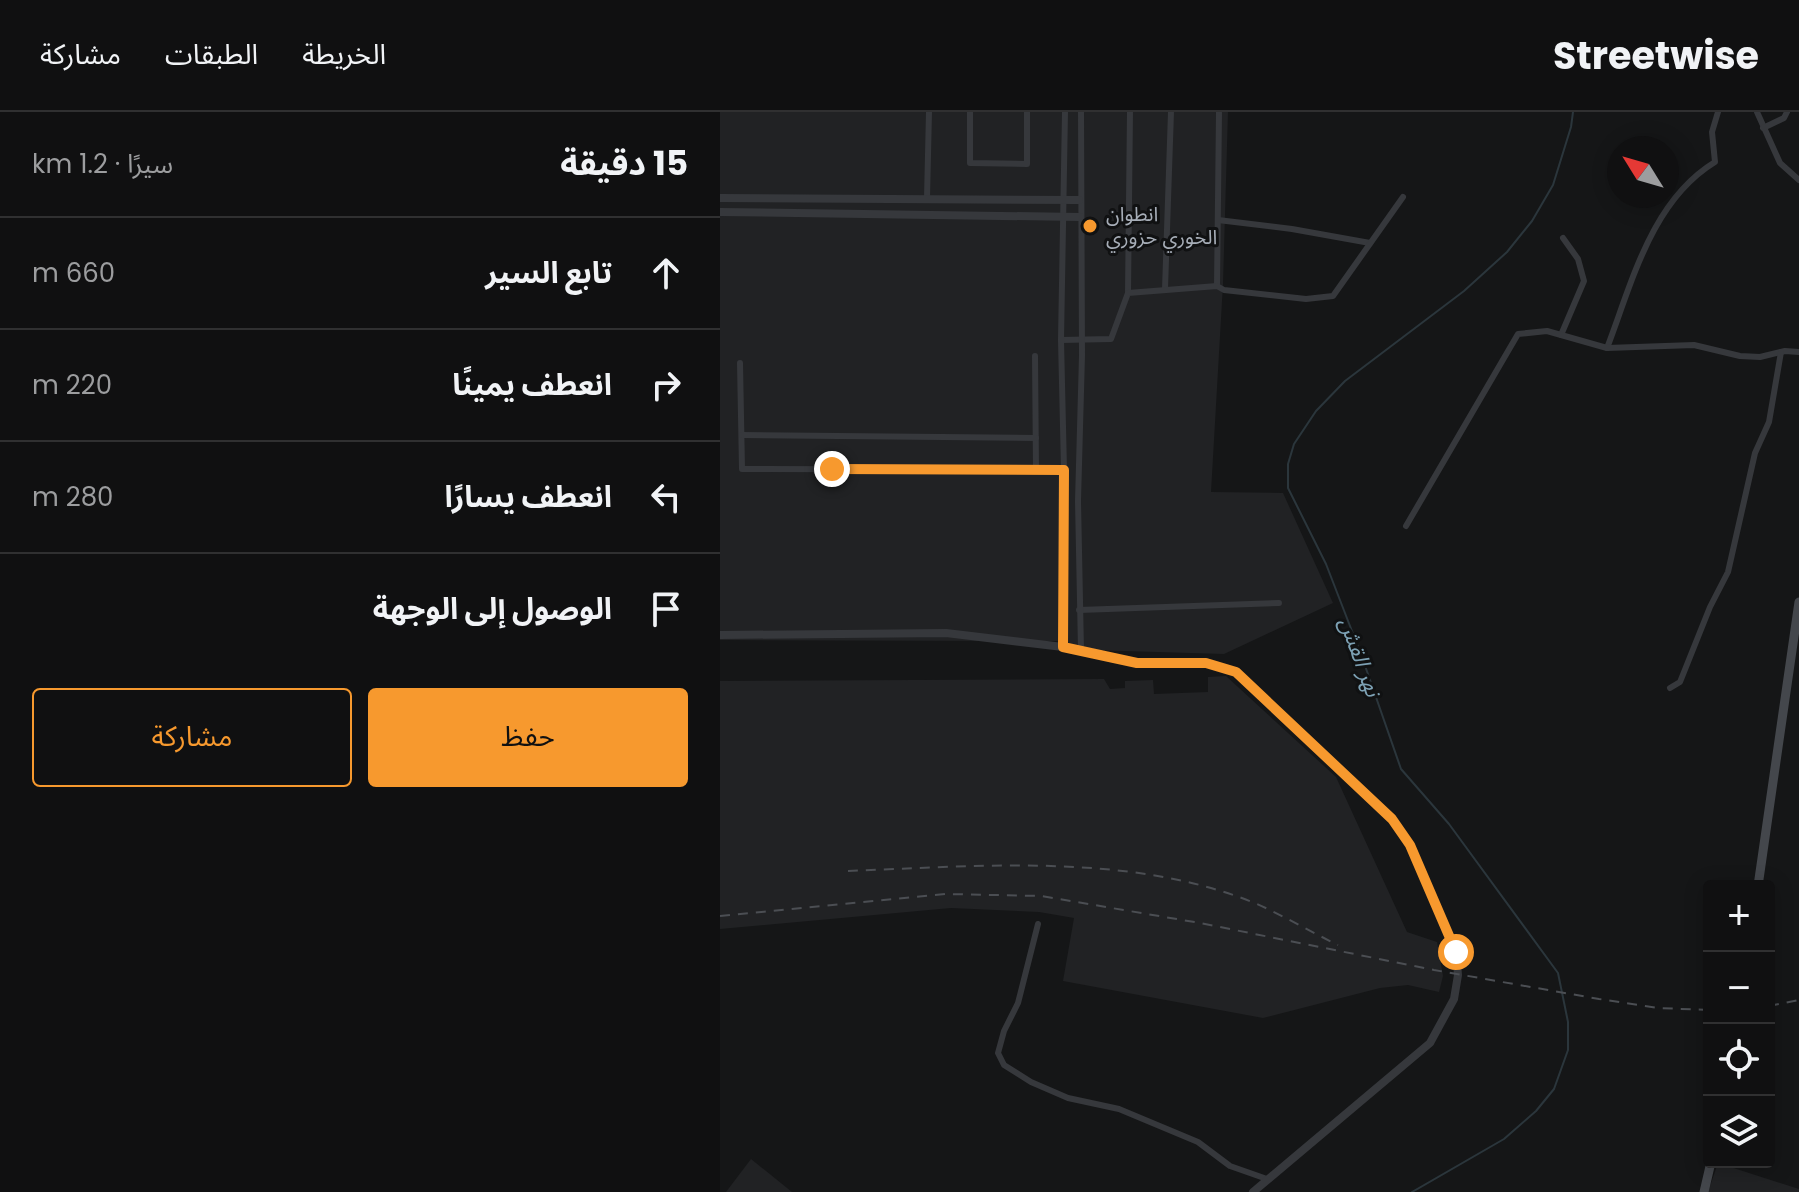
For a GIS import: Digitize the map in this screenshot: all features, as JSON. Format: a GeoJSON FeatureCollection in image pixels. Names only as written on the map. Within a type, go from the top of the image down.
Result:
{"type":"FeatureCollection","features":[{"type":"Feature","properties":{"kind":"main road"},"geometry":{"type":"LineString","coordinates":[[1759,880],[1799,602]]}},
{"type":"Feature","properties":{"kind":"main road"},"geometry":{"type":"LineString","coordinates":[[1704,1192],[1710,1168]]}},
{"type":"Feature","properties":{"kind":"street"},"geometry":{"type":"LineString","coordinates":[[927,198],[929,112]]}},
{"type":"Feature","properties":{"kind":"street"},"geometry":{"type":"LineString","coordinates":[[970,112],[970,163],[1027,164],[1027,112]]}},
{"type":"Feature","properties":{"kind":"street"},"geometry":{"type":"LineString","coordinates":[[1063,647],[1061,340],[1065,112]]}},
{"type":"Feature","properties":{"kind":"street"},"geometry":{"type":"LineString","coordinates":[[1081,112],[1081,650]]}},
{"type":"Feature","properties":{"kind":"street"},"geometry":{"type":"LineString","coordinates":[[1061,340],[1111,339],[1128,293],[1130,112]]}},
{"type":"Feature","properties":{"kind":"street"},"geometry":{"type":"LineString","coordinates":[[1165,289],[1171,112]]}},
{"type":"Feature","properties":{"kind":"street"},"geometry":{"type":"LineString","coordinates":[[1607,348],[1640,261],[1663,212],[1698,173],[1715,162],[1712,132],[1718,112]]}},
{"type":"Feature","properties":{"kind":"street"},"geometry":{"type":"LineString","coordinates":[[1757,112],[1780,163],[1799,180]]}},
{"type":"Feature","properties":{"kind":"street"},"geometry":{"type":"LineString","coordinates":[[1763,128],[1784,118],[1787,112]]}},
{"type":"Feature","properties":{"kind":"street"},"geometry":{"type":"LineString","coordinates":[[1217,286],[1219,113]]}},
{"type":"Feature","properties":{"kind":"street"},"geometry":{"type":"LineString","coordinates":[[1128,293],[1217,286],[1224,290],[1306,299],[1333,296],[1403,197]]}},
{"type":"Feature","properties":{"kind":"street"},"geometry":{"type":"LineString","coordinates":[[720,198],[1079,200]]}},
{"type":"Feature","properties":{"kind":"street"},"geometry":{"type":"LineString","coordinates":[[720,212],[1080,217]]}},
{"type":"Feature","properties":{"kind":"street"},"geometry":{"type":"LineString","coordinates":[[1218,220],[1370,243]]}},
{"type":"Feature","properties":{"kind":"street"},"geometry":{"type":"LineString","coordinates":[[1561,335],[1584,281],[1578,259],[1563,238]]}},
{"type":"Feature","properties":{"kind":"street"},"geometry":{"type":"LineString","coordinates":[[1406,526],[1518,334],[1547,331],[1607,348],[1694,345],[1740,356],[1760,357],[1799,352]]}},
{"type":"Feature","properties":{"kind":"street"},"geometry":{"type":"LineString","coordinates":[[1670,688],[1680,682],[1710,607],[1728,572],[1755,453],[1769,422],[1781,352]]}},
{"type":"Feature","properties":{"kind":"street"},"geometry":{"type":"LineString","coordinates":[[1035,356],[1036,470]]}},
{"type":"Feature","properties":{"kind":"street"},"geometry":{"type":"LineString","coordinates":[[740,363],[742,469],[1064,470]]}},
{"type":"Feature","properties":{"kind":"street"},"geometry":{"type":"LineString","coordinates":[[742,435],[1036,438]]}},
{"type":"Feature","properties":{"kind":"street"},"geometry":{"type":"LineString","coordinates":[[1079,610],[1279,603]]}},
{"type":"Feature","properties":{"kind":"street"},"geometry":{"type":"LineString","coordinates":[[720,635],[946,633],[1063,647],[1137,663],[1206,663],[1236,672],[1392,819],[1410,845],[1456,952],[1458,975],[1454,999],[1430,1043],[1253,1192]]}},
{"type":"Feature","properties":{"kind":"street"},"geometry":{"type":"LineString","coordinates":[[1038,924],[1018,1003],[1004,1031],[998,1053],[1004,1065],[1031,1082],[1068,1098],[1119,1109],[1198,1142],[1230,1166],[1267,1179]]}},
{"type":"Feature","properties":{"kind":"shaded area"},"geometry":{"type":"Polygon","coordinates":[[[720,112],[1228,112],[1223,284],[1211,492],[1283,493],[1333,603],[1224,654],[1090,650],[1056,641],[720,640],[720,112]]]}},
{"type":"Feature","properties":{"kind":"shaded area"},"geometry":{"type":"Polygon","coordinates":[[[1226,676],[1336,777],[1407,932],[1437,942],[1443,976],[1439,992],[1408,985],[1380,988],[1263,1018],[1063,981],[1074,918],[1039,912],[951,908],[720,929],[720,681],[1104,679],[1110,689],[1125,688],[1125,681],[1153,680],[1154,694],[1208,692],[1208,677],[1226,676]]]}},
{"type":"Feature","properties":{"kind":"shaded area"},"geometry":{"type":"Polygon","coordinates":[[[751,1159],[792,1192],[726,1192],[751,1159]]]}},
{"type":"Feature","properties":{"kind":"shaded area"},"geometry":{"type":"Polygon","coordinates":[[[1716,1168],[1734,1168],[1799,1189],[1799,1192],[1708,1192],[1716,1168]]]}},
{"type":"Feature","properties":{"kind":"waterway","name":"نهر القش"},"geometry":{"type":"LineString","coordinates":[[1412,1192],[1504,1139],[1536,1111],[1554,1089],[1568,1050],[1568,1022],[1558,973],[1449,824],[1401,769],[1326,564],[1288,488],[1288,464],[1294,444],[1316,411],[1345,381],[1464,291],[1507,252],[1532,221],[1553,185],[1573,112]]}},
{"type":"Feature","properties":{"kind":"railway"},"geometry":{"type":"LineString","coordinates":[[848,871],[1055,866],[1159,876],[1209,887],[1257,904],[1338,945]]}},
{"type":"Feature","properties":{"kind":"railway"},"geometry":{"type":"LineString","coordinates":[[720,916],[946,894],[1041,896],[1599,999],[1658,1008],[1703,1010]]}},
{"type":"Feature","properties":{"kind":"railway"},"geometry":{"type":"LineString","coordinates":[[1775,1005],[1799,1000]]}},
{"type":"Feature","properties":{"kind":"place","name":"انطوان الخوري حزوري"},"geometry":{"type":"Point","coordinates":[1090,226]}},
{"type":"Feature","properties":{"kind":"route"},"geometry":{"type":"LineString","coordinates":[[832,469],[1064,470],[1063,647],[1137,663],[1206,663],[1236,672],[1392,819],[1410,845],[1456,952]]}}]}
